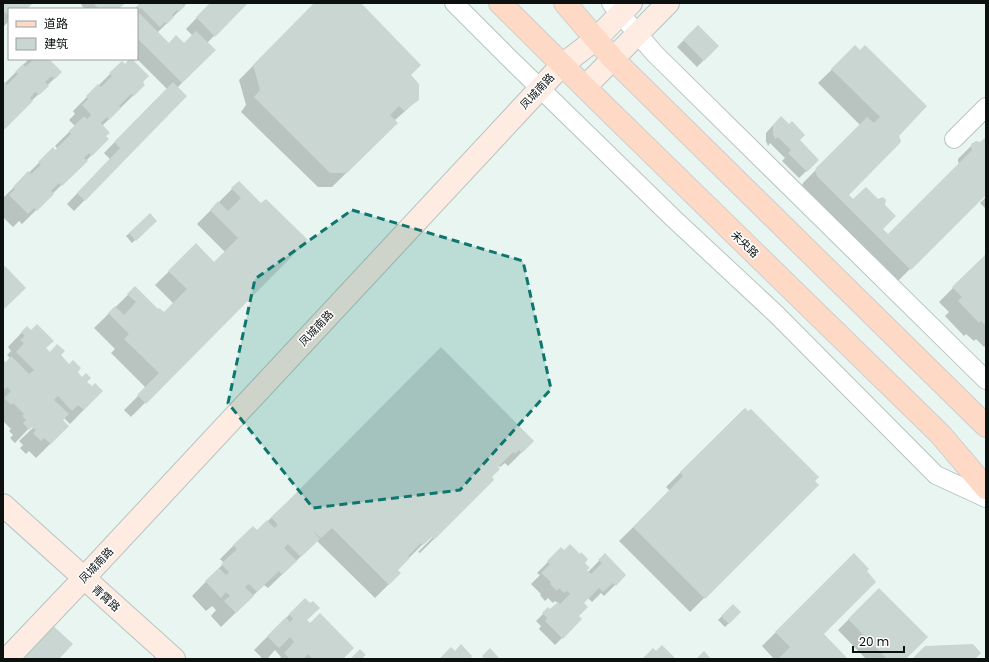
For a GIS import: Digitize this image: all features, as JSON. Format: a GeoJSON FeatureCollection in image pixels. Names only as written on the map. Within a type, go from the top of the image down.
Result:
{"type":"FeatureCollection","features":[{"type":"Feature","properties":{"kind":"main road","name":"未央路"},"geometry":{"type":"LineString","coordinates":[[500,3],[940,434],[986,488]]}},
{"type":"Feature","properties":{"kind":"main road"},"geometry":{"type":"LineString","coordinates":[[565,3],[613,59],[986,426]]}},
{"type":"Feature","properties":{"kind":"street"},"geometry":{"type":"LineString","coordinates":[[454,3],[673,218],[776,314],[936,475],[986,498]]}},
{"type":"Feature","properties":{"kind":"street"},"geometry":{"type":"LineString","coordinates":[[585,87],[668,3]]}},
{"type":"Feature","properties":{"kind":"street"},"geometry":{"type":"LineString","coordinates":[[621,7],[638,34],[655,54],[986,380]]}},
{"type":"Feature","properties":{"kind":"street","name":"凤城南路"},"geometry":{"type":"LineString","coordinates":[[7,659],[562,64],[596,39],[621,7]]}},
{"type":"Feature","properties":{"kind":"street"},"geometry":{"type":"LineString","coordinates":[[954,139],[986,107]]}},
{"type":"Feature","properties":{"kind":"street","name":"青霄路"},"geometry":{"type":"LineString","coordinates":[[3,505],[174,659]]}},
{"type":"Feature","properties":{"kind":"highlighted area"},"geometry":{"type":"Polygon","coordinates":[[[352,210],[523,261],[551,389],[460,490],[313,508],[228,403],[255,279],[352,210]]]}},
{"type":"Feature","properties":{"kind":"building"},"geometry":{"type":"Polygon","coordinates":[[[3,3],[33,3],[28,8],[8,8],[8,15],[5,12],[3,14],[3,3]]]}},
{"type":"Feature","properties":{"kind":"building"},"geometry":{"type":"Polygon","coordinates":[[[93,3],[125,3],[120,8],[98,8],[93,3]]]}},
{"type":"Feature","properties":{"kind":"building"},"geometry":{"type":"Polygon","coordinates":[[[140,3],[183,3],[182,4],[185,6],[179,12],[177,10],[172,15],[174,17],[167,24],[165,22],[160,27],[141,8],[139,10],[136,7],[140,3]]]}},
{"type":"Feature","properties":{"kind":"building"},"geometry":{"type":"Polygon","coordinates":[[[210,3],[248,3],[215,37],[196,17],[210,3]]]}},
{"type":"Feature","properties":{"kind":"building"},"geometry":{"type":"Polygon","coordinates":[[[314,3],[361,3],[421,65],[411,75],[419,84],[419,100],[404,111],[399,106],[390,115],[398,123],[347,173],[330,173],[254,97],[260,90],[253,65],[314,3]]]}},
{"type":"Feature","properties":{"kind":"building"},"geometry":{"type":"Polygon","coordinates":[[[138,12],[169,43],[176,35],[184,43],[196,31],[216,50],[182,83],[138,39],[138,12]]]}},
{"type":"Feature","properties":{"kind":"building"},"geometry":{"type":"Polygon","coordinates":[[[698,25],[719,46],[704,61],[683,40],[698,25]]]}},
{"type":"Feature","properties":{"kind":"building"},"geometry":{"type":"Polygon","coordinates":[[[855,45],[860,50],[865,45],[927,106],[899,136],[901,141],[900,143],[849,195],[853,199],[866,187],[878,199],[883,197],[886,200],[885,205],[896,216],[883,229],[888,234],[972,150],[971,144],[976,141],[980,142],[986,137],[986,195],[911,270],[817,176],[815,171],[816,168],[867,117],[874,123],[880,117],[831,69],[855,45]]]}},
{"type":"Feature","properties":{"kind":"building"},"geometry":{"type":"Polygon","coordinates":[[[33,60],[50,60],[62,72],[55,79],[52,76],[45,82],[49,86],[39,95],[35,92],[30,98],[33,101],[3,131],[3,84],[4,82],[7,85],[18,74],[15,72],[23,64],[25,67],[33,60]]]}},
{"type":"Feature","properties":{"kind":"building"},"geometry":{"type":"Polygon","coordinates":[[[128,60],[133,60],[149,76],[143,82],[145,85],[134,96],[131,94],[119,106],[121,108],[109,120],[107,117],[101,123],[110,133],[106,136],[109,139],[92,156],[89,153],[84,158],[88,161],[62,186],[59,183],[51,191],[54,194],[37,211],[34,208],[28,214],[9,195],[15,189],[13,187],[28,171],[31,174],[41,165],[38,162],[53,147],[55,150],[71,134],[69,131],[84,116],[87,119],[91,115],[82,105],[88,99],[86,96],[98,84],[101,87],[112,76],[109,73],[122,61],[125,64],[128,60]]]}},
{"type":"Feature","properties":{"kind":"building"},"geometry":{"type":"Polygon","coordinates":[[[173,82],[187,96],[85,201],[77,193],[120,148],[114,142],[173,82]]]}},
{"type":"Feature","properties":{"kind":"building"},"geometry":{"type":"Polygon","coordinates":[[[781,116],[789,124],[792,121],[805,135],[800,140],[819,160],[807,172],[788,153],[791,150],[778,137],[775,139],[773,134],[773,125],[781,116]]]}},
{"type":"Feature","properties":{"kind":"building"},"geometry":{"type":"Polygon","coordinates":[[[239,181],[261,203],[266,199],[308,240],[146,404],[137,395],[159,373],[124,339],[129,334],[108,313],[115,306],[124,315],[136,302],[127,294],[135,286],[158,309],[159,308],[164,312],[187,289],[168,271],[196,243],[214,262],[238,238],[210,210],[218,201],[228,211],[241,198],[231,188],[239,181]]]}},
{"type":"Feature","properties":{"kind":"building"},"geometry":{"type":"Polygon","coordinates":[[[150,213],[157,221],[136,241],[129,233],[150,213]]]}},
{"type":"Feature","properties":{"kind":"building"},"geometry":{"type":"Polygon","coordinates":[[[986,254],[986,326],[981,321],[979,323],[958,301],[962,297],[952,287],[986,254]]]}},
{"type":"Feature","properties":{"kind":"building"},"geometry":{"type":"Polygon","coordinates":[[[5,266],[26,288],[3,310],[3,267],[5,266]]]}},
{"type":"Feature","properties":{"kind":"building"},"geometry":{"type":"Polygon","coordinates":[[[37,324],[54,341],[46,348],[50,352],[57,344],[65,351],[61,355],[69,364],[73,360],[81,368],[78,372],[82,377],[86,373],[91,378],[87,382],[92,386],[95,383],[103,391],[84,410],[78,405],[72,411],[58,396],[54,400],[69,414],[63,420],[69,426],[51,444],[44,438],[41,441],[33,433],[36,430],[32,427],[29,430],[23,423],[26,420],[22,416],[24,414],[13,403],[11,405],[4,398],[11,391],[7,387],[3,391],[3,360],[6,362],[11,356],[29,374],[34,370],[16,352],[24,343],[20,340],[25,336],[21,332],[27,326],[31,330],[37,324]]]}},
{"type":"Feature","properties":{"kind":"building"},"geometry":{"type":"Polygon","coordinates":[[[441,347],[534,441],[522,453],[519,450],[515,454],[513,452],[498,467],[500,469],[492,477],[494,480],[434,540],[432,537],[423,545],[421,543],[408,556],[410,558],[398,570],[401,573],[389,585],[332,528],[321,538],[312,530],[320,539],[301,557],[288,544],[284,548],[297,561],[282,575],[279,571],[257,592],[249,584],[245,587],[254,596],[236,613],[224,601],[230,596],[226,592],[221,598],[205,581],[219,568],[226,575],[229,572],[221,564],[237,549],[233,545],[253,526],[257,530],[267,520],[274,528],[278,525],[271,517],[441,347]]]}},
{"type":"Feature","properties":{"kind":"building"},"geometry":{"type":"Polygon","coordinates":[[[745,408],[748,411],[751,409],[819,477],[815,481],[819,485],[705,599],[633,527],[683,476],[680,472],[745,408]]]}},
{"type":"Feature","properties":{"kind":"building"},"geometry":{"type":"Polygon","coordinates":[[[570,544],[580,554],[581,552],[588,559],[585,563],[590,568],[587,570],[591,574],[602,563],[598,560],[605,553],[626,575],[616,586],[613,583],[603,592],[599,588],[584,603],[588,607],[579,616],[582,619],[563,639],[545,621],[547,618],[542,613],[548,607],[550,609],[558,602],[560,604],[570,594],[567,591],[564,593],[559,588],[557,591],[550,584],[551,582],[541,573],[550,564],[547,561],[561,547],[564,550],[570,544]]]}},
{"type":"Feature","properties":{"kind":"building"},"geometry":{"type":"Polygon","coordinates":[[[854,553],[869,569],[867,571],[876,582],[824,634],[848,659],[779,658],[790,647],[775,632],[854,553]]]}},
{"type":"Feature","properties":{"kind":"building"},"geometry":{"type":"Polygon","coordinates":[[[879,588],[928,637],[906,659],[887,659],[848,619],[879,588]]]}},
{"type":"Feature","properties":{"kind":"building"},"geometry":{"type":"Polygon","coordinates":[[[305,598],[310,603],[313,601],[320,608],[307,620],[310,623],[320,613],[354,648],[344,658],[345,659],[313,659],[308,654],[303,659],[290,659],[284,653],[294,642],[290,637],[279,648],[267,636],[286,617],[290,622],[293,619],[289,614],[305,598]]]}},
{"type":"Feature","properties":{"kind":"building"},"geometry":{"type":"Polygon","coordinates":[[[733,604],[741,612],[729,624],[721,616],[733,604]]]}},
{"type":"Feature","properties":{"kind":"building"},"geometry":{"type":"Polygon","coordinates":[[[50,623],[73,644],[59,659],[17,659],[50,623]]]}},
{"type":"Feature","properties":{"kind":"building"},"geometry":{"type":"Polygon","coordinates":[[[461,644],[473,659],[439,659],[451,647],[455,651],[461,644]]]}},
{"type":"Feature","properties":{"kind":"building"},"geometry":{"type":"Polygon","coordinates":[[[973,644],[981,653],[975,659],[912,659],[925,646],[973,644]]]}},
{"type":"Feature","properties":{"kind":"building"},"geometry":{"type":"Polygon","coordinates":[[[662,645],[676,659],[642,659],[653,648],[656,651],[662,645]]]}},
{"type":"Feature","properties":{"kind":"building"},"geometry":{"type":"Polygon","coordinates":[[[490,648],[500,659],[485,659],[482,656],[490,648]]]}},
{"type":"Feature","properties":{"kind":"building"},"geometry":{"type":"Polygon","coordinates":[[[360,649],[366,655],[363,657],[365,659],[350,659],[360,649]]]}},
{"type":"Feature","properties":{"kind":"building"},"geometry":{"type":"Polygon","coordinates":[[[704,651],[711,659],[696,659],[704,651]]]}}]}
